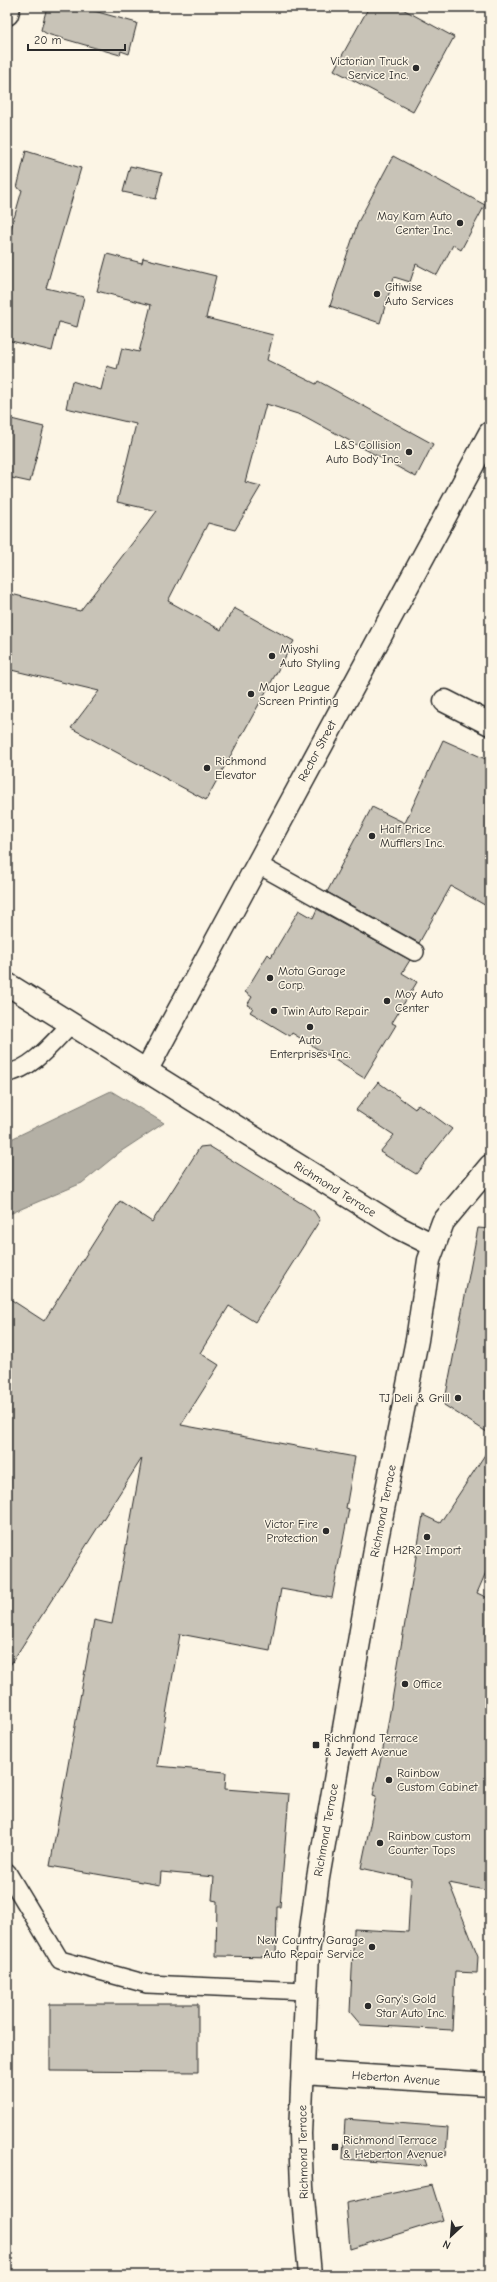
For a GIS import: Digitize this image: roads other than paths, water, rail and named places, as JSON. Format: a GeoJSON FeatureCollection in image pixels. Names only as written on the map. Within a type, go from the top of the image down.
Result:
{"type":"FeatureCollection","features":[{"type":"Feature","properties":{"kind":"main road"},"geometry":{"type":"LineString","coordinates":[[7,14],[9,7]]}},
{"type":"Feature","properties":{"kind":"main road","name":"Rector Street"},"geometry":{"type":"LineString","coordinates":[[146,1071],[490,433]]}},
{"type":"Feature","properties":{"kind":"main road"},"geometry":{"type":"LineString","coordinates":[[445,701],[490,724]]}},
{"type":"Feature","properties":{"kind":"main road","name":"Richmond Terrace"},"geometry":{"type":"LineString","coordinates":[[7,984],[399,1228],[434,1245],[417,1340],[376,1544],[319,1870],[309,1945],[300,2134],[302,2187],[310,2275]]}},
{"type":"Feature","properties":{"kind":"main road"},"geometry":{"type":"LineString","coordinates":[[434,1245],[443,1222],[453,1208],[490,1166]]}},
{"type":"Feature","properties":{"kind":"main road","name":"Heberton Avenue"},"geometry":{"type":"LineString","coordinates":[[303,2072],[490,2084]]}},
{"type":"Feature","properties":{"kind":"lane"},"geometry":{"type":"LineString","coordinates":[[257,864],[415,952]]}},
{"type":"Feature","properties":{"kind":"lane"},"geometry":{"type":"LineString","coordinates":[[7,1073],[18,1071],[71,1024]]}},
{"type":"Feature","properties":{"kind":"lane"},"geometry":{"type":"LineString","coordinates":[[7,1872],[60,1960],[147,1984],[306,1991]]}},
{"type":"Feature","properties":{"kind":"place","name":"Victorian Truck Service Inc."},"geometry":{"type":"Point","coordinates":[416,68]}},
{"type":"Feature","properties":{"kind":"place","name":"May Kam Auto Center Inc."},"geometry":{"type":"Point","coordinates":[460,223]}},
{"type":"Feature","properties":{"kind":"place","name":"Citiwise Auto Services"},"geometry":{"type":"Point","coordinates":[377,294]}},
{"type":"Feature","properties":{"kind":"place","name":"L&S Collision Auto Body Inc."},"geometry":{"type":"Point","coordinates":[409,452]}},
{"type":"Feature","properties":{"kind":"place","name":"Miyoshi Auto Styling"},"geometry":{"type":"Point","coordinates":[272,656]}},
{"type":"Feature","properties":{"kind":"place","name":"Major League Screen Printing"},"geometry":{"type":"Point","coordinates":[251,694]}},
{"type":"Feature","properties":{"kind":"place","name":"Richmond Elevator"},"geometry":{"type":"Point","coordinates":[207,768]}},
{"type":"Feature","properties":{"kind":"place","name":"Half Price Mufflers Inc."},"geometry":{"type":"Point","coordinates":[372,836]}},
{"type":"Feature","properties":{"kind":"place","name":"Mota Garage Corp."},"geometry":{"type":"Point","coordinates":[270,978]}},
{"type":"Feature","properties":{"kind":"place","name":"Moy Auto Center"},"geometry":{"type":"Point","coordinates":[387,1001]}},
{"type":"Feature","properties":{"kind":"place","name":"Twin Auto Repair"},"geometry":{"type":"Point","coordinates":[274,1011]}},
{"type":"Feature","properties":{"kind":"place","name":"Auto Enterprises Inc."},"geometry":{"type":"Point","coordinates":[310,1027]}},
{"type":"Feature","properties":{"kind":"place","name":"TJ Deli & Grill"},"geometry":{"type":"Point","coordinates":[458,1398]}},
{"type":"Feature","properties":{"kind":"place","name":"Victor Fire Protection"},"geometry":{"type":"Point","coordinates":[326,1531]}},
{"type":"Feature","properties":{"kind":"place","name":"H2R2 Import"},"geometry":{"type":"Point","coordinates":[427,1537]}},
{"type":"Feature","properties":{"kind":"place","name":"Office"},"geometry":{"type":"Point","coordinates":[405,1684]}},
{"type":"Feature","properties":{"kind":"place","name":"Richmond Terrace & Jewett Avenue"},"geometry":{"type":"Point","coordinates":[316,1745]}},
{"type":"Feature","properties":{"kind":"place","name":"Rainbow Custom Cabinet"},"geometry":{"type":"Point","coordinates":[389,1780]}},
{"type":"Feature","properties":{"kind":"place","name":"Rainbow custom Counter Tops"},"geometry":{"type":"Point","coordinates":[380,1843]}},
{"type":"Feature","properties":{"kind":"place","name":"New Country Garage Auto Repair Service"},"geometry":{"type":"Point","coordinates":[372,1947]}},
{"type":"Feature","properties":{"kind":"place","name":"Gary's Gold Star Auto Inc."},"geometry":{"type":"Point","coordinates":[368,2006]}},
{"type":"Feature","properties":{"kind":"place","name":"Richmond Terrace & Heberton Avenue"},"geometry":{"type":"Point","coordinates":[335,2147]}}]}
